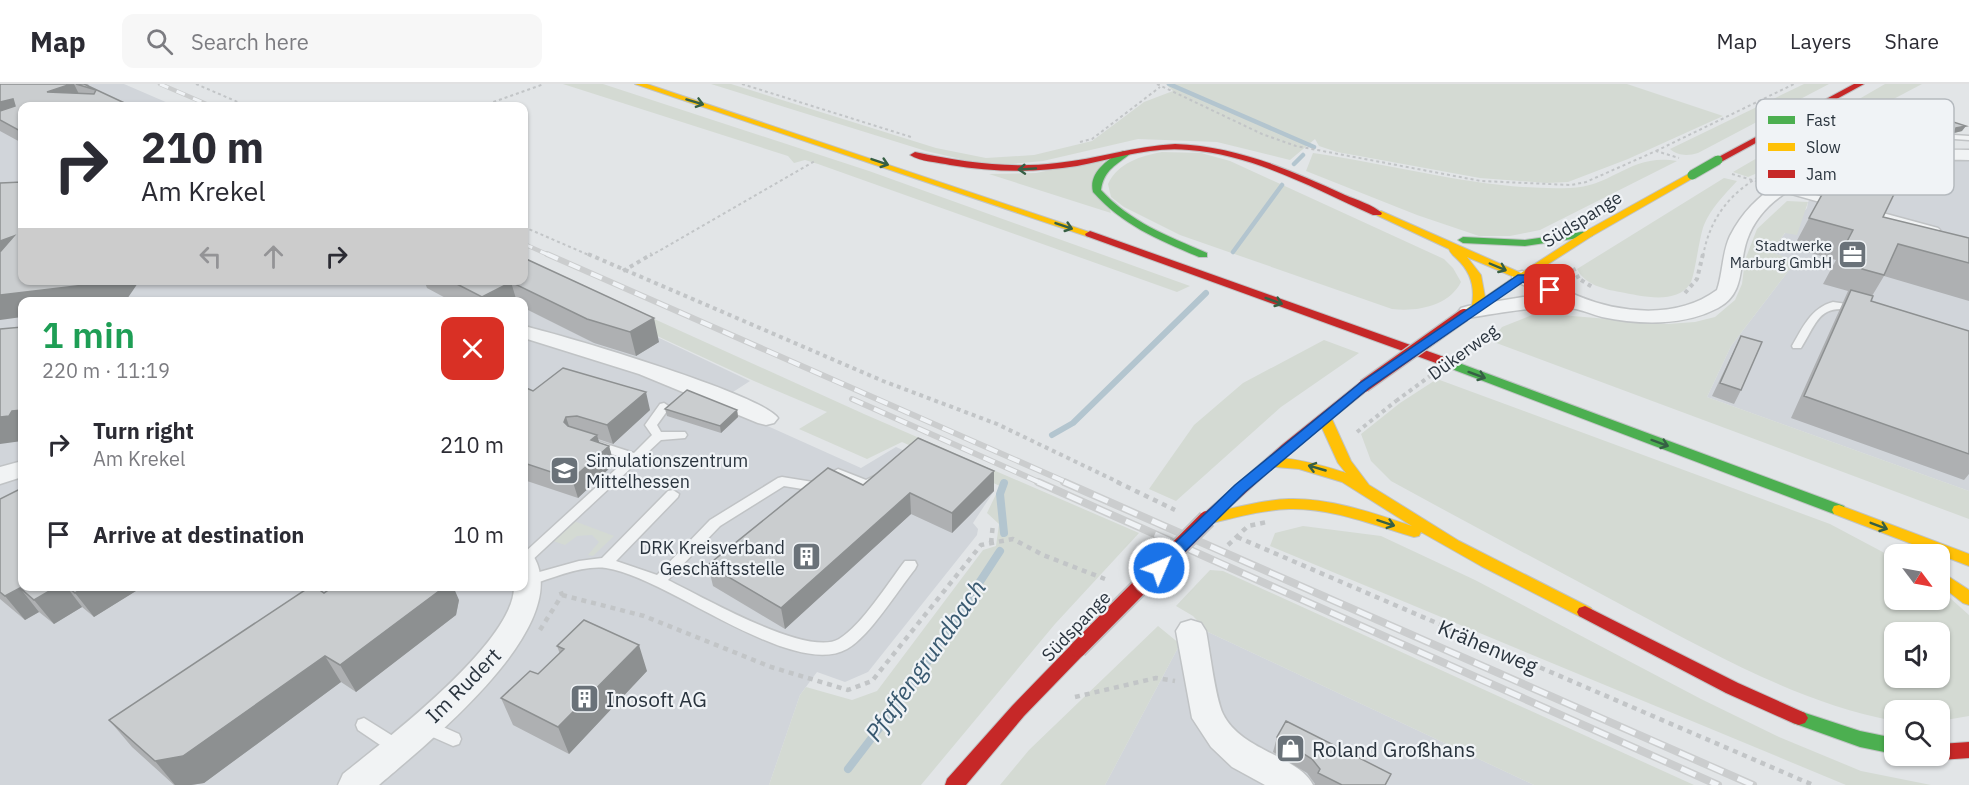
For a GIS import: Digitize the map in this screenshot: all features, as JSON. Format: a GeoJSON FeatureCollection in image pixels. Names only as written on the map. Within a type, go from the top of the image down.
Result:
{"type":"FeatureCollection","features":[{"type":"Feature","properties":{"kind":"main road"},"geometry":{"type":"LineString","coordinates":[[639,84],[773,126],[1139,252],[1746,474],[1969,560]]}},
{"type":"Feature","properties":{"kind":"main road"},"geometry":{"type":"LineString","coordinates":[[680,84],[722,96]]}},
{"type":"Feature","properties":{"kind":"main road","name":"Südspange"},"geometry":{"type":"LineString","coordinates":[[1832,99],[1860,84]]}},
{"type":"Feature","properties":{"kind":"main road","name":"Südspange"},"geometry":{"type":"LineString","coordinates":[[954,785],[1018,711],[1207,519],[1324,417],[1470,311],[1588,234],[1756,140]]}},
{"type":"Feature","properties":{"kind":"main road"},"geometry":{"type":"LineString","coordinates":[[968,178],[903,154],[958,165],[1014,170],[1176,146],[1226,153],[1271,167],[1436,240],[1528,273]]}},
{"type":"Feature","properties":{"kind":"main road"},"geometry":{"type":"LineString","coordinates":[[1022,196],[1219,263],[1126,218],[1102,199],[1096,190],[1099,175],[1113,160],[1126,153]]}},
{"type":"Feature","properties":{"kind":"main road"},"geometry":{"type":"LineString","coordinates":[[1368,209],[1463,240],[1528,273]]}},
{"type":"Feature","properties":{"kind":"main road"},"geometry":{"type":"LineString","coordinates":[[1463,240],[1525,243],[1588,234]]}},
{"type":"Feature","properties":{"kind":"main road"},"geometry":{"type":"LineString","coordinates":[[1436,240],[1471,265],[1480,279],[1482,293],[1470,311]]}},
{"type":"Feature","properties":{"kind":"main road"},"geometry":{"type":"LineString","coordinates":[[1410,332],[1443,344]]}},
{"type":"Feature","properties":{"kind":"main road"},"geometry":{"type":"LineString","coordinates":[[1324,417],[1345,463],[1362,484]]}},
{"type":"Feature","properties":{"kind":"main road"},"geometry":{"type":"LineString","coordinates":[[1270,463],[1284,461],[1304,464],[1362,484],[1450,543],[1763,702],[1839,733],[1884,744]]}},
{"type":"Feature","properties":{"kind":"main road"},"geometry":{"type":"LineString","coordinates":[[1270,463],[1289,481]]}},
{"type":"Feature","properties":{"kind":"main road"},"geometry":{"type":"LineString","coordinates":[[1746,474],[1874,539]]}},
{"type":"Feature","properties":{"kind":"main road"},"geometry":{"type":"LineString","coordinates":[[1306,491],[1350,511],[1450,543]]}},
{"type":"Feature","properties":{"kind":"main road"},"geometry":{"type":"LineString","coordinates":[[1207,519],[1256,509],[1297,504],[1350,511]]}},
{"type":"Feature","properties":{"kind":"main road"},"geometry":{"type":"LineString","coordinates":[[1950,585],[1969,599]]}},
{"type":"Feature","properties":{"kind":"main road"},"geometry":{"type":"LineString","coordinates":[[1950,751],[1969,750]]}},
{"type":"Feature","properties":{"kind":"street"},"geometry":{"type":"LineString","coordinates":[[1954,155],[1969,155]]}},
{"type":"Feature","properties":{"kind":"street"},"geometry":{"type":"LineString","coordinates":[[1470,311],[1522,303],[1586,306],[1612,312],[1658,315],[1703,309],[1726,293],[1732,256],[1740,235],[1760,205],[1772,195]]}},
{"type":"Feature","properties":{"kind":"street"},"geometry":{"type":"LineString","coordinates":[[1528,273],[1574,283],[1612,303],[1658,315]]}},
{"type":"Feature","properties":{"kind":"street"},"geometry":{"type":"LineString","coordinates":[[1528,273],[1586,306]]}},
{"type":"Feature","properties":{"kind":"street"},"geometry":{"type":"LineString","coordinates":[[528,333],[586,349],[699,388],[766,418]]}},
{"type":"Feature","properties":{"kind":"street"},"geometry":{"type":"LineString","coordinates":[[0,476],[18,470]]}},
{"type":"Feature","properties":{"kind":"street","name":"Im Rudert"},"geometry":{"type":"LineString","coordinates":[[355,785],[424,725],[490,661],[507,639],[526,607],[526,591]]}},
{"type":"Feature","properties":{"kind":"street"},"geometry":{"type":"LineString","coordinates":[[1191,631],[1208,718],[1222,737],[1244,757],[1296,785]]}},
{"type":"Feature","properties":{"kind":"lane"},"geometry":{"type":"LineString","coordinates":[[1957,138],[1969,138]]}},
{"type":"Feature","properties":{"kind":"lane"},"geometry":{"type":"LineString","coordinates":[[1806,195],[1842,205]]}},
{"type":"Feature","properties":{"kind":"lane"},"geometry":{"type":"LineString","coordinates":[[1853,208],[1947,233]]}},
{"type":"Feature","properties":{"kind":"lane"},"geometry":{"type":"LineString","coordinates":[[1797,346],[1818,312],[1825,306],[1837,304],[1864,310]]}},
{"type":"Feature","properties":{"kind":"lane"},"geometry":{"type":"LineString","coordinates":[[658,436],[651,425],[664,407]]}},
{"type":"Feature","properties":{"kind":"lane"},"geometry":{"type":"LineString","coordinates":[[528,566],[658,436],[681,435]]}},
{"type":"Feature","properties":{"kind":"lane"},"geometry":{"type":"LineString","coordinates":[[588,442],[636,458]]}},
{"type":"Feature","properties":{"kind":"lane"},"geometry":{"type":"LineString","coordinates":[[660,580],[715,523],[782,481],[814,487],[838,473],[867,486],[890,467]]}},
{"type":"Feature","properties":{"kind":"lane"},"geometry":{"type":"LineString","coordinates":[[605,563],[673,494]]}},
{"type":"Feature","properties":{"kind":"lane"},"geometry":{"type":"LineString","coordinates":[[528,568],[605,563],[660,580],[699,603],[805,649],[826,651],[842,645],[910,565]]}},
{"type":"Feature","properties":{"kind":"lane"},"geometry":{"type":"LineString","coordinates":[[363,725],[398,748]]}},
{"type":"Feature","properties":{"kind":"lane"},"geometry":{"type":"LineString","coordinates":[[424,725],[453,739]]}},
{"type":"Feature","properties":{"kind":"path"},"geometry":{"type":"LineString","coordinates":[[196,84],[238,102]]}},
{"type":"Feature","properties":{"kind":"path"},"geometry":{"type":"LineString","coordinates":[[493,102],[544,84]]}},
{"type":"Feature","properties":{"kind":"path"},"geometry":{"type":"LineString","coordinates":[[742,84],[918,139]]}},
{"type":"Feature","properties":{"kind":"path"},"geometry":{"type":"LineString","coordinates":[[1763,99],[1794,84]]}},
{"type":"Feature","properties":{"kind":"path"},"geometry":{"type":"LineString","coordinates":[[1075,144],[1092,139],[1159,85],[1262,134],[1296,146],[1481,181],[1571,185],[1586,182],[1656,151],[1756,102]]}},
{"type":"Feature","properties":{"kind":"path"},"geometry":{"type":"LineString","coordinates":[[1656,151],[1686,160]]}},
{"type":"Feature","properties":{"kind":"path"},"geometry":{"type":"LineString","coordinates":[[623,271],[815,161]]}},
{"type":"Feature","properties":{"kind":"path"},"geometry":{"type":"LineString","coordinates":[[1727,173],[1751,180]]}},
{"type":"Feature","properties":{"kind":"path"},"geometry":{"type":"LineString","coordinates":[[1681,295],[1695,285],[1711,226],[1730,198],[1751,180]]}},
{"type":"Feature","properties":{"kind":"path"},"geometry":{"type":"LineString","coordinates":[[528,229],[883,381],[997,424],[1184,514]]}},
{"type":"Feature","properties":{"kind":"path"},"geometry":{"type":"LineString","coordinates":[[1574,265],[1572,270],[1574,283],[1604,291]]}},
{"type":"Feature","properties":{"kind":"path","name":"Dükerweg"},"geometry":{"type":"LineString","coordinates":[[1396,401],[1506,322]]}},
{"type":"Feature","properties":{"kind":"path"},"geometry":{"type":"LineString","coordinates":[[991,543],[993,524]]}},
{"type":"Feature","properties":{"kind":"path","name":"Krähenweg"},"geometry":{"type":"LineString","coordinates":[[1226,532],[1813,785]]}},
{"type":"Feature","properties":{"kind":"path"},"geometry":{"type":"LineString","coordinates":[[1087,695],[1156,678],[1170,679]]}},
{"type":"Feature","properties":{"kind":"shaded area"},"geometry":{"type":"Polygon","coordinates":[[[0,84],[124,84],[166,102],[18,102],[18,285],[528,285],[528,276],[750,381],[716,403],[861,468],[896,447],[994,491],[973,523],[978,529],[977,535],[868,672],[845,682],[817,672],[800,695],[769,785],[0,785],[0,84]]]}},
{"type":"Feature","properties":{"kind":"shaded area"},"geometry":{"type":"Polygon","coordinates":[[[563,84],[603,84],[869,171],[1190,286],[1177,292],[818,164],[805,160],[794,163],[788,156],[563,84]]]}},
{"type":"Feature","properties":{"kind":"shaded area"},"geometry":{"type":"Polygon","coordinates":[[[711,84],[731,84],[936,148],[986,158],[1034,155],[1092,141],[1144,102],[1173,91],[1166,84],[1627,84],[1723,116],[1628,159],[1568,182],[1547,183],[1480,178],[1337,152],[1319,146],[1315,139],[1290,160],[1217,142],[1138,139],[1043,161],[991,166],[926,151],[711,84]]]}},
{"type":"Feature","properties":{"kind":"shaded area"},"geometry":{"type":"Polygon","coordinates":[[[1804,84],[1829,84],[1801,99],[1773,99],[1804,84]]]}},
{"type":"Feature","properties":{"kind":"shaded area"},"geometry":{"type":"Polygon","coordinates":[[[1885,84],[1922,84],[1894,99],[1859,99],[1885,84]]]}},
{"type":"Feature","properties":{"kind":"shaded area"},"geometry":{"type":"Polygon","coordinates":[[[1756,107],[1756,122],[1698,153],[1683,155],[1670,149],[1756,107]]]}},
{"type":"Feature","properties":{"kind":"shaded area"},"geometry":{"type":"Polygon","coordinates":[[[1162,152],[1201,153],[1230,161],[1444,259],[1453,268],[1461,282],[1449,297],[1431,306],[1392,309],[1180,235],[1124,207],[1111,197],[1108,184],[1118,171],[1130,162],[1162,152]]]}},
{"type":"Feature","properties":{"kind":"shaded area"},"geometry":{"type":"Polygon","coordinates":[[[1313,153],[1473,181],[1537,188],[1585,186],[1646,162],[1677,161],[1540,230],[1510,236],[1479,236],[1417,215],[1306,171],[1313,153]]]}},
{"type":"Feature","properties":{"kind":"shaded area"},"geometry":{"type":"Polygon","coordinates":[[[1105,159],[1096,173],[1111,213],[989,174],[1036,173],[1105,159]]]}},
{"type":"Feature","properties":{"kind":"shaded area"},"geometry":{"type":"Polygon","coordinates":[[[1756,159],[1756,174],[1748,177],[1733,172],[1756,159]]]}},
{"type":"Feature","properties":{"kind":"shaded area"},"geometry":{"type":"Polygon","coordinates":[[[1954,159],[1969,159],[1969,491],[1707,397],[1731,346],[1796,261],[1769,252],[1807,208],[1808,202],[1815,195],[1954,195],[1954,159]]]}},
{"type":"Feature","properties":{"kind":"shaded area"},"geometry":{"type":"Polygon","coordinates":[[[1724,178],[1737,181],[1707,219],[1702,231],[1692,280],[1684,291],[1667,297],[1638,295],[1601,288],[1590,283],[1580,274],[1577,269],[1724,178]]]}},
{"type":"Feature","properties":{"kind":"shaded area"},"geometry":{"type":"Polygon","coordinates":[[[1787,201],[1808,202],[1797,235],[1785,233],[1770,252],[1796,261],[1731,346],[1707,397],[1969,491],[1969,519],[1491,341],[1502,327],[1537,313],[1667,324],[1695,322],[1715,317],[1735,300],[1742,284],[1745,260],[1757,229],[1787,201]]]}},
{"type":"Feature","properties":{"kind":"shaded area"},"geometry":{"type":"Polygon","coordinates":[[[528,262],[864,414],[1139,533],[1055,624],[921,785],[769,785],[800,695],[806,687],[852,700],[877,691],[983,550],[996,546],[999,524],[987,513],[1000,486],[902,442],[867,459],[799,429],[827,412],[754,381],[528,276],[528,262]]]}},
{"type":"Feature","properties":{"kind":"shaded area"},"geometry":{"type":"Polygon","coordinates":[[[1324,340],[1359,353],[1281,407],[1176,501],[1149,489],[1194,425],[1243,383],[1324,340]]]}},
{"type":"Feature","properties":{"kind":"shaded area"},"geometry":{"type":"Polygon","coordinates":[[[1437,379],[1830,524],[1884,553],[1884,610],[1950,610],[1950,598],[1969,615],[1969,716],[1950,719],[1950,700],[1884,700],[1884,719],[1825,702],[1759,676],[1391,481],[1371,461],[1361,434],[1400,403],[1437,379]]]}},
{"type":"Feature","properties":{"kind":"shaded area"},"geometry":{"type":"Polygon","coordinates":[[[574,521],[614,536],[593,556],[588,555],[599,542],[592,535],[577,536],[565,545],[553,541],[574,521]]]}},
{"type":"Feature","properties":{"kind":"shaded area"},"geometry":{"type":"Polygon","coordinates":[[[1303,526],[1381,536],[1475,580],[1701,699],[1779,737],[1861,771],[1931,785],[1846,785],[1270,546],[1275,533],[1303,526]]]}},
{"type":"Feature","properties":{"kind":"shaded area"},"geometry":{"type":"Polygon","coordinates":[[[1210,570],[1223,571],[1694,785],[1534,785],[1208,632],[1193,616],[1176,606],[1210,570]]]}},
{"type":"Feature","properties":{"kind":"shaded area"},"geometry":{"type":"Polygon","coordinates":[[[1158,626],[1180,644],[1105,785],[1000,785],[1029,750],[1158,626]]]}},
{"type":"Feature","properties":{"kind":"shaded area"},"geometry":{"type":"Polygon","coordinates":[[[1208,632],[1534,785],[1105,785],[1180,644],[1208,632]]]}},
{"type":"Feature","properties":{"kind":"building"},"geometry":{"type":"Polygon","coordinates":[[[0,84],[71,84],[47,92],[94,94],[96,90],[76,84],[84,84],[122,102],[18,102],[18,130],[0,120],[0,111],[15,106],[13,99],[0,102],[0,84]]]}},
{"type":"Feature","properties":{"kind":"building"},"geometry":{"type":"Polygon","coordinates":[[[1954,122],[1966,126],[1956,128],[1955,131],[1954,122]]]}},
{"type":"Feature","properties":{"kind":"building"},"geometry":{"type":"Polygon","coordinates":[[[18,182],[18,285],[85,285],[0,295],[0,252],[14,236],[0,241],[0,183],[18,182]]]}},
{"type":"Feature","properties":{"kind":"building"},"geometry":{"type":"Polygon","coordinates":[[[1822,195],[1894,195],[1883,217],[1969,238],[1969,263],[1898,244],[1884,275],[1862,269],[1866,260],[1841,253],[1853,230],[1809,218],[1822,195]]]}},
{"type":"Feature","properties":{"kind":"building"},"geometry":{"type":"Polygon","coordinates":[[[528,260],[654,318],[630,332],[587,319],[517,285],[528,285],[528,260]]]}},
{"type":"Feature","properties":{"kind":"building"},"geometry":{"type":"Polygon","coordinates":[[[459,285],[505,285],[482,297],[459,285]]]}},
{"type":"Feature","properties":{"kind":"building"},"geometry":{"type":"Polygon","coordinates":[[[1851,290],[1873,296],[1871,301],[1969,331],[1969,454],[1804,396],[1851,290]]]}},
{"type":"Feature","properties":{"kind":"building"},"geometry":{"type":"Polygon","coordinates":[[[18,327],[18,410],[12,411],[9,416],[0,417],[0,329],[18,327]]]}},
{"type":"Feature","properties":{"kind":"building"},"geometry":{"type":"Polygon","coordinates":[[[1741,336],[1762,342],[1741,390],[1720,383],[1741,336]]]}},
{"type":"Feature","properties":{"kind":"building"},"geometry":{"type":"Polygon","coordinates":[[[563,368],[646,392],[607,425],[577,416],[566,417],[564,422],[568,426],[597,435],[591,440],[609,446],[572,479],[528,464],[528,389],[533,391],[563,368]]]}},
{"type":"Feature","properties":{"kind":"building"},"geometry":{"type":"Polygon","coordinates":[[[687,390],[737,410],[720,426],[665,409],[687,390]]]}},
{"type":"Feature","properties":{"kind":"building"},"geometry":{"type":"Polygon","coordinates":[[[918,438],[994,471],[952,513],[910,493],[781,608],[708,565],[828,468],[863,485],[918,438]]]}},
{"type":"Feature","properties":{"kind":"building"},"geometry":{"type":"Polygon","coordinates":[[[18,490],[18,589],[5,596],[0,592],[0,499],[18,490]]]}},
{"type":"Feature","properties":{"kind":"building"},"geometry":{"type":"Polygon","coordinates":[[[24,591],[49,591],[34,600],[24,591]]]}},
{"type":"Feature","properties":{"kind":"building"},"geometry":{"type":"Polygon","coordinates":[[[303,591],[324,593],[327,591],[439,591],[340,665],[325,656],[183,756],[155,761],[109,720],[303,591]]]}},
{"type":"Feature","properties":{"kind":"building"},"geometry":{"type":"Polygon","coordinates":[[[584,620],[639,645],[558,727],[501,698],[530,671],[538,674],[564,649],[557,646],[584,620]]]}},
{"type":"Feature","properties":{"kind":"building"},"geometry":{"type":"Polygon","coordinates":[[[1286,721],[1391,774],[1385,785],[1342,785],[1318,773],[1320,769],[1312,759],[1277,737],[1286,721]]]}},
{"type":"Feature","properties":{"kind":"waterway","name":"Pfaffengrundbach"},"geometry":{"type":"LineString","coordinates":[[1169,84],[1314,147]]}},
{"type":"Feature","properties":{"kind":"waterway","name":"Pfaffengrundbach"},"geometry":{"type":"LineString","coordinates":[[1294,164],[1303,155]]}},
{"type":"Feature","properties":{"kind":"waterway","name":"Pfaffengrundbach"},"geometry":{"type":"LineString","coordinates":[[1233,252],[1282,185]]}},
{"type":"Feature","properties":{"kind":"waterway","name":"Pfaffengrundbach"},"geometry":{"type":"LineString","coordinates":[[1052,435],[1073,423],[1206,293]]}},
{"type":"Feature","properties":{"kind":"waterway","name":"Pfaffengrundbach"},"geometry":{"type":"LineString","coordinates":[[1004,483],[1000,494],[1004,533]]}},
{"type":"Feature","properties":{"kind":"waterway","name":"Pfaffengrundbach"},"geometry":{"type":"LineString","coordinates":[[848,769],[913,684],[1000,551]]}},
{"type":"Feature","properties":{"kind":"railway"},"geometry":{"type":"LineString","coordinates":[[160,84],[202,102]]}},
{"type":"Feature","properties":{"kind":"railway"},"geometry":{"type":"LineString","coordinates":[[528,246],[551,256]]}},
{"type":"Feature","properties":{"kind":"railway"},"geometry":{"type":"LineString","coordinates":[[547,254],[1068,483]]}},
{"type":"Feature","properties":{"kind":"railway"},"geometry":{"type":"LineString","coordinates":[[852,399],[1041,483]]}},
{"type":"Feature","properties":{"kind":"railway"},"geometry":{"type":"LineString","coordinates":[[1038,482],[1718,785]]}},
{"type":"Feature","properties":{"kind":"railway"},"geometry":{"type":"LineString","coordinates":[[1064,482],[1753,785]]}},
{"type":"Feature","properties":{"kind":"traffic: fast"},"geometry":{"type":"LineString","coordinates":[[1126,153],[1105,167],[1099,177],[1096,190],[1119,213],[1131,221],[1203,255]]}},
{"type":"Feature","properties":{"kind":"traffic: fast"},"geometry":{"type":"LineString","coordinates":[[1692,175],[1718,160]]}},
{"type":"Feature","properties":{"kind":"traffic: fast"},"geometry":{"type":"LineString","coordinates":[[1463,240],[1525,243],[1588,234]]}},
{"type":"Feature","properties":{"kind":"traffic: fast"},"geometry":{"type":"LineString","coordinates":[[1440,360],[1839,510]]}},
{"type":"Feature","properties":{"kind":"traffic: fast"},"geometry":{"type":"LineString","coordinates":[[1799,718],[1860,739],[1884,744]]}},
{"type":"Feature","properties":{"kind":"traffic: slow"},"geometry":{"type":"LineString","coordinates":[[639,84],[1090,234]]}},
{"type":"Feature","properties":{"kind":"traffic: slow"},"geometry":{"type":"LineString","coordinates":[[1464,315],[1588,234],[1692,175]]}},
{"type":"Feature","properties":{"kind":"traffic: slow"},"geometry":{"type":"LineString","coordinates":[[1377,213],[1522,277]]}},
{"type":"Feature","properties":{"kind":"traffic: slow"},"geometry":{"type":"LineString","coordinates":[[1453,250],[1467,262],[1476,275],[1479,289],[1477,307]]}},
{"type":"Feature","properties":{"kind":"traffic: slow"},"geometry":{"type":"LineString","coordinates":[[1324,417],[1345,463],[1362,484]]}},
{"type":"Feature","properties":{"kind":"traffic: slow"},"geometry":{"type":"LineString","coordinates":[[1270,463],[1324,470],[1347,479],[1454,545],[1585,612]]}},
{"type":"Feature","properties":{"kind":"traffic: slow"},"geometry":{"type":"LineString","coordinates":[[1207,519],[1268,506],[1305,504],[1352,513],[1414,532]]}},
{"type":"Feature","properties":{"kind":"traffic: slow"},"geometry":{"type":"LineString","coordinates":[[1839,510],[1969,560]]}},
{"type":"Feature","properties":{"kind":"traffic: slow"},"geometry":{"type":"LineString","coordinates":[[1950,585],[1969,599]]}},
{"type":"Feature","properties":{"kind":"traffic: jam"},"geometry":{"type":"LineString","coordinates":[[1832,99],[1860,84]]}},
{"type":"Feature","properties":{"kind":"traffic: jam"},"geometry":{"type":"LineString","coordinates":[[1718,160],[1756,140]]}},
{"type":"Feature","properties":{"kind":"traffic: jam"},"geometry":{"type":"LineString","coordinates":[[915,155],[955,163],[1036,168],[1077,163],[1161,147],[1214,150],[1262,163],[1377,213]]}},
{"type":"Feature","properties":{"kind":"traffic: jam"},"geometry":{"type":"LineString","coordinates":[[1090,234],[1440,360]]}},
{"type":"Feature","properties":{"kind":"traffic: jam"},"geometry":{"type":"LineString","coordinates":[[1364,386],[1464,315]]}},
{"type":"Feature","properties":{"kind":"traffic: jam"},"geometry":{"type":"LineString","coordinates":[[1207,519],[1288,447],[1364,386]]}},
{"type":"Feature","properties":{"kind":"traffic: jam"},"geometry":{"type":"LineString","coordinates":[[1078,649],[1207,519]]}},
{"type":"Feature","properties":{"kind":"traffic: jam"},"geometry":{"type":"LineString","coordinates":[[1585,612],[1732,688],[1799,718]]}},
{"type":"Feature","properties":{"kind":"traffic: jam"},"geometry":{"type":"LineString","coordinates":[[954,785],[1018,711],[1078,649]]}},
{"type":"Feature","properties":{"kind":"traffic: jam"},"geometry":{"type":"LineString","coordinates":[[1950,751],[1969,750]]}},
{"type":"Feature","properties":{"kind":"place","name":"Stadtwerke Marburg GmbH"},"geometry":{"type":"Point","coordinates":[1853,254]}},
{"type":"Feature","properties":{"kind":"place","name":"Simulationszentrum Mittelhessen"},"geometry":{"type":"Point","coordinates":[565,470]}},
{"type":"Feature","properties":{"kind":"place","name":"DRK Kreisverband Geschäftsstelle"},"geometry":{"type":"Point","coordinates":[806,557]}},
{"type":"Feature","properties":{"kind":"place","name":"Inosoft AG"},"geometry":{"type":"Point","coordinates":[585,699]}},
{"type":"Feature","properties":{"kind":"place","name":"Roland Großhans"},"geometry":{"type":"Point","coordinates":[1291,749]}},
{"type":"Feature","properties":{"kind":"route"},"geometry":{"type":"LineString","coordinates":[[1159,568],[1240,488],[1324,417],[1468,312],[1522,277],[1550,290]]}}]}
